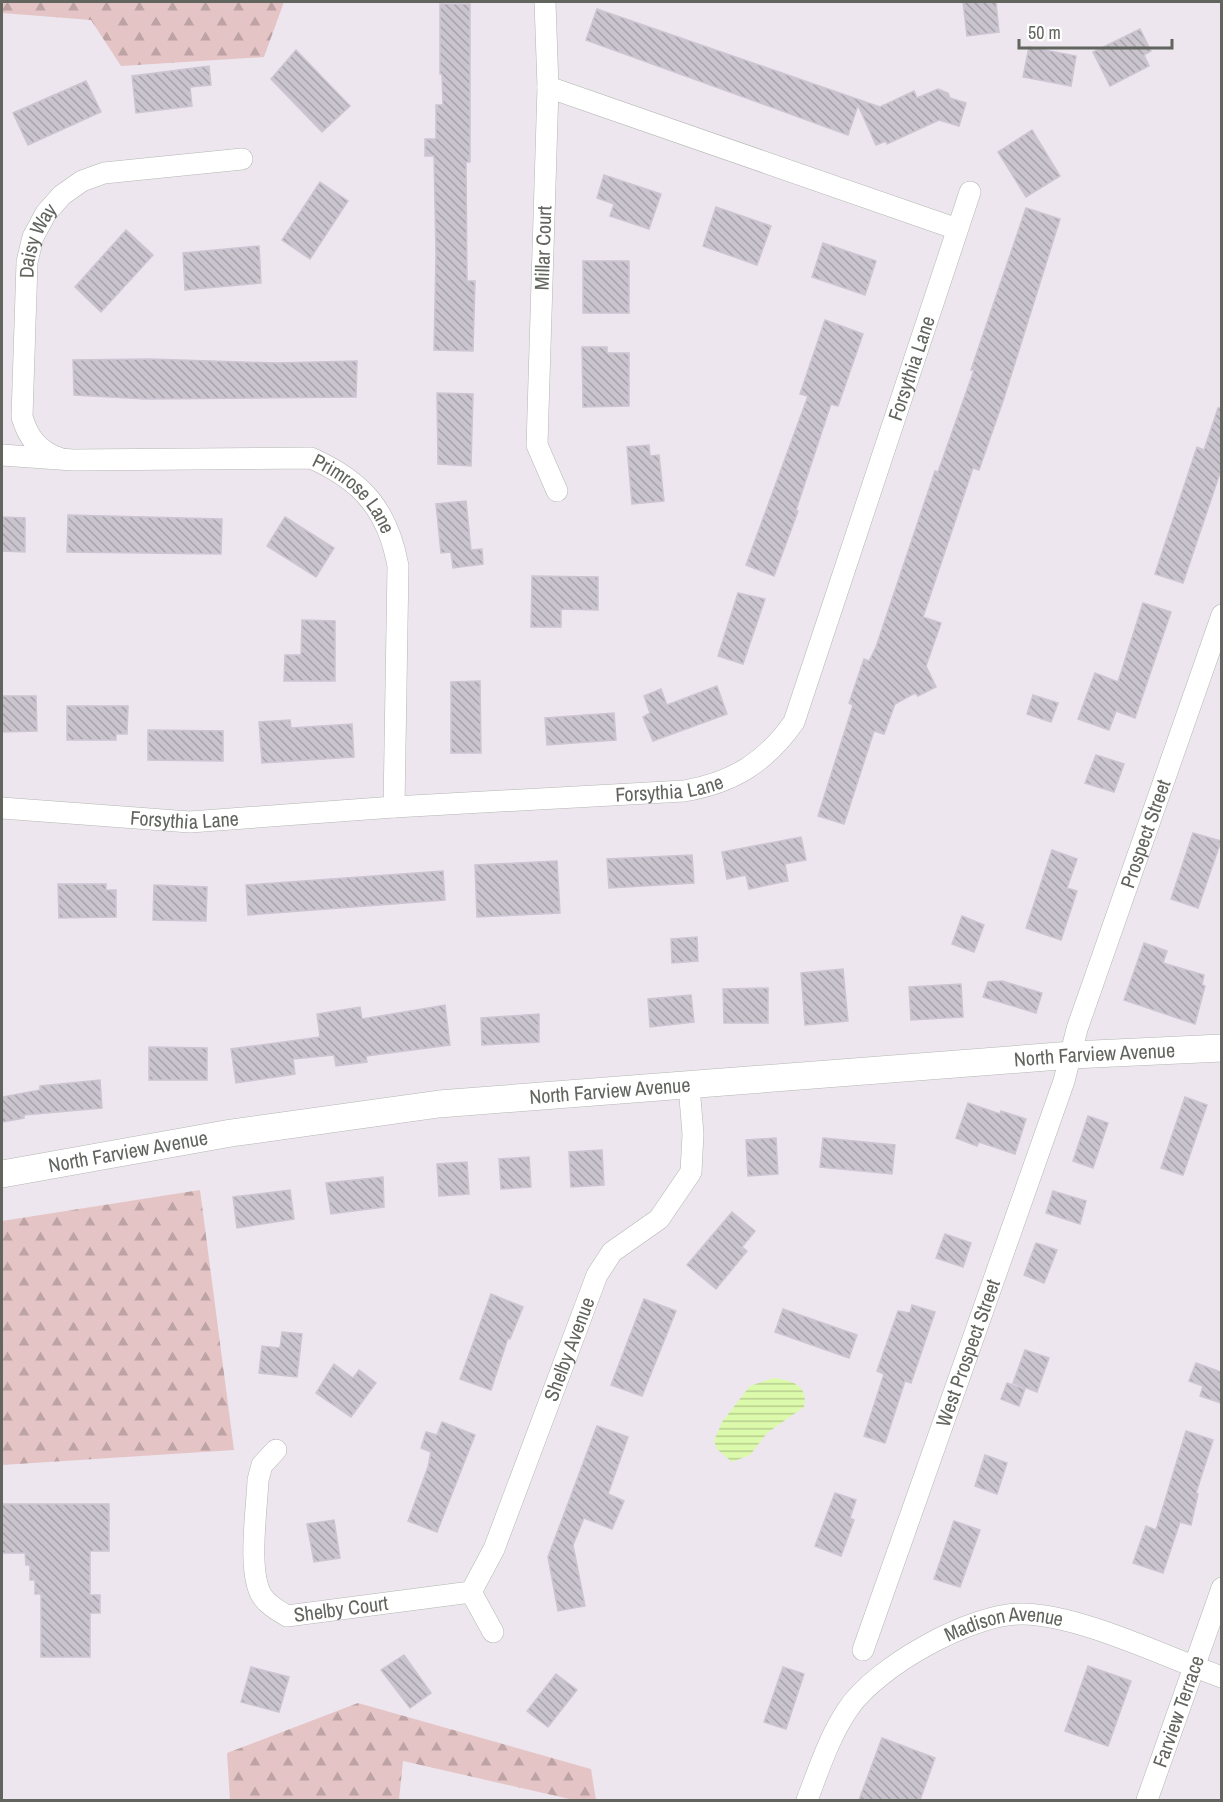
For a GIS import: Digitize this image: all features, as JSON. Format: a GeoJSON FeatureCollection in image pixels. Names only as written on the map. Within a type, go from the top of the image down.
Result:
{"type":"FeatureCollection","features":[{"type":"Feature","properties":{"kind":"street","name":"Millar Court"},"geometry":{"type":"LineString","coordinates":[[545,2],[548,87],[537,445],[557,491]]}},
{"type":"Feature","properties":{"kind":"street"},"geometry":{"type":"LineString","coordinates":[[548,87],[647,119],[957,229]]}},
{"type":"Feature","properties":{"kind":"street","name":"Daisy Way"},"geometry":{"type":"LineString","coordinates":[[65,460],[49,454],[35,444],[26,430],[22,417],[27,262],[33,237],[46,213],[72,188],[104,172],[242,159]]}},
{"type":"Feature","properties":{"kind":"street","name":"Forsythia Lane"},"geometry":{"type":"LineString","coordinates":[[2,808],[190,822],[692,789],[732,778],[757,764],[778,744],[794,722],[970,192]]}},
{"type":"Feature","properties":{"kind":"street","name":"Primrose Lane"},"geometry":{"type":"LineString","coordinates":[[2,455],[65,460],[311,458],[334,468],[354,482],[371,499],[385,520],[394,543],[398,567],[394,807]]}},
{"type":"Feature","properties":{"kind":"street","name":"Prospect Street"},"geometry":{"type":"LineString","coordinates":[[1072,1054],[1077,1029],[1221,615]]}},
{"type":"Feature","properties":{"kind":"street","name":"North Farview Avenue"},"geometry":{"type":"LineString","coordinates":[[2,1174],[231,1133],[439,1104],[1072,1054],[1221,1048]]}},
{"type":"Feature","properties":{"kind":"street","name":"West Prospect Street"},"geometry":{"type":"LineString","coordinates":[[863,1650],[1072,1054]]}},
{"type":"Feature","properties":{"kind":"street","name":"Shelby Avenue"},"geometry":{"type":"LineString","coordinates":[[471,1592],[494,1549],[597,1275],[612,1252],[659,1219],[691,1172],[693,1134],[688,1086]]}},
{"type":"Feature","properties":{"kind":"street","name":"Shelby Court"},"geometry":{"type":"LineString","coordinates":[[276,1450],[262,1465],[257,1491],[256,1577],[261,1594],[270,1605],[287,1616],[471,1592]]}},
{"type":"Feature","properties":{"kind":"street","name":"Farview Terrace"},"geometry":{"type":"LineString","coordinates":[[1147,1800],[1221,1588]]}},
{"type":"Feature","properties":{"kind":"street"},"geometry":{"type":"LineString","coordinates":[[471,1592],[493,1632]]}},
{"type":"Feature","properties":{"kind":"street","name":"Madison Avenue"},"geometry":{"type":"LineString","coordinates":[[807,1800],[825,1749],[848,1708],[881,1674],[926,1646],[972,1624],[1022,1614],[1072,1622],[1221,1677]]}},
{"type":"Feature","properties":{"kind":"green space"},"geometry":{"type":"Polygon","coordinates":[[[2,2],[284,2],[264,57],[121,66],[91,20],[2,13],[2,2]]]}},
{"type":"Feature","properties":{"kind":"green space"},"geometry":{"type":"Polygon","coordinates":[[[200,1190],[234,1450],[2,1465],[2,1221],[200,1190]]]}},
{"type":"Feature","properties":{"kind":"green space"},"geometry":{"type":"Polygon","coordinates":[[[358,1703],[591,1769],[596,1800],[574,1800],[403,1761],[399,1800],[230,1800],[227,1753],[358,1703]]]}},
{"type":"Feature","properties":{"kind":"shaded area"},"geometry":{"type":"Polygon","coordinates":[[[773,1378],[797,1385],[804,1393],[804,1407],[767,1433],[750,1455],[732,1462],[717,1449],[714,1441],[722,1422],[750,1386],[773,1378]]]}},
{"type":"Feature","properties":{"kind":"building"},"geometry":{"type":"Polygon","coordinates":[[[963,2],[996,2],[999,32],[967,36],[963,2]]]}},
{"type":"Feature","properties":{"kind":"building"},"geometry":{"type":"Polygon","coordinates":[[[440,4],[470,4],[470,162],[466,162],[467,281],[475,281],[473,351],[434,350],[436,255],[434,156],[425,156],[425,139],[436,139],[436,105],[443,105],[442,74],[440,74],[440,4]]]}},
{"type":"Feature","properties":{"kind":"building"},"geometry":{"type":"Polygon","coordinates":[[[597,9],[880,107],[914,91],[917,98],[938,89],[948,93],[950,98],[966,103],[959,126],[939,120],[887,144],[886,141],[876,145],[858,105],[848,135],[586,40],[597,9]]]}},
{"type":"Feature","properties":{"kind":"building"},"geometry":{"type":"Polygon","coordinates":[[[1140,29],[1151,51],[1144,55],[1149,66],[1110,86],[1093,52],[1140,29]]]}},
{"type":"Feature","properties":{"kind":"building"},"geometry":{"type":"Polygon","coordinates":[[[1029,47],[1076,56],[1071,86],[1023,77],[1029,47]]]}},
{"type":"Feature","properties":{"kind":"building"},"geometry":{"type":"Polygon","coordinates":[[[296,50],[350,106],[322,132],[271,79],[296,50]]]}},
{"type":"Feature","properties":{"kind":"building"},"geometry":{"type":"Polygon","coordinates":[[[209,66],[211,85],[190,87],[192,106],[136,113],[132,76],[209,66]]]}},
{"type":"Feature","properties":{"kind":"building"},"geometry":{"type":"Polygon","coordinates":[[[86,81],[101,112],[28,145],[13,113],[86,81]]]}},
{"type":"Feature","properties":{"kind":"building"},"geometry":{"type":"Polygon","coordinates":[[[1032,130],[1060,176],[1026,197],[998,152],[1032,130]]]}},
{"type":"Feature","properties":{"kind":"building"},"geometry":{"type":"Polygon","coordinates":[[[604,175],[661,194],[649,229],[610,216],[614,204],[597,198],[604,175]]]}},
{"type":"Feature","properties":{"kind":"building"},"geometry":{"type":"Polygon","coordinates":[[[320,182],[348,201],[310,259],[282,240],[320,182]]]}},
{"type":"Feature","properties":{"kind":"building"},"geometry":{"type":"Polygon","coordinates":[[[716,207],[771,226],[757,265],[703,246],[716,207]]]}},
{"type":"Feature","properties":{"kind":"building"},"geometry":{"type":"Polygon","coordinates":[[[1026,208],[1060,219],[1004,398],[979,470],[973,468],[923,617],[941,623],[926,666],[936,687],[918,696],[915,693],[895,704],[884,734],[874,731],[844,824],[818,816],[853,705],[849,703],[864,659],[869,661],[876,647],[935,471],[938,472],[974,370],[971,370],[1026,208]]]}},
{"type":"Feature","properties":{"kind":"building"},"geometry":{"type":"Polygon","coordinates":[[[126,230],[153,255],[101,312],[75,287],[126,230]]]}},
{"type":"Feature","properties":{"kind":"building"},"geometry":{"type":"Polygon","coordinates":[[[823,243],[876,261],[865,295],[812,277],[823,243]]]}},
{"type":"Feature","properties":{"kind":"building"},"geometry":{"type":"Polygon","coordinates":[[[259,246],[261,283],[185,290],[183,253],[259,246]]]}},
{"type":"Feature","properties":{"kind":"building"},"geometry":{"type":"Polygon","coordinates":[[[583,261],[629,261],[629,313],[583,313],[583,261]]]}},
{"type":"Feature","properties":{"kind":"building"},"geometry":{"type":"Polygon","coordinates":[[[825,320],[863,334],[838,406],[831,404],[796,510],[798,511],[774,576],[746,565],[808,396],[800,394],[825,320]]]}},
{"type":"Feature","properties":{"kind":"building"},"geometry":{"type":"Polygon","coordinates":[[[582,347],[607,347],[607,353],[629,353],[629,406],[583,407],[582,347]]]}},
{"type":"Feature","properties":{"kind":"building"},"geometry":{"type":"Polygon","coordinates":[[[149,359],[275,363],[357,361],[356,397],[146,399],[74,395],[73,360],[149,359]]]}},
{"type":"Feature","properties":{"kind":"building"},"geometry":{"type":"Polygon","coordinates":[[[437,393],[473,394],[471,466],[438,464],[437,393]]]}},
{"type":"Feature","properties":{"kind":"building"},"geometry":{"type":"Polygon","coordinates":[[[1218,408],[1221,408],[1221,470],[1183,583],[1155,574],[1197,447],[1204,450],[1218,408]]]}},
{"type":"Feature","properties":{"kind":"building"},"geometry":{"type":"Polygon","coordinates":[[[649,445],[650,456],[659,455],[664,501],[632,504],[627,447],[649,445]]]}},
{"type":"Feature","properties":{"kind":"building"},"geometry":{"type":"Polygon","coordinates":[[[466,501],[471,550],[482,549],[483,564],[453,568],[451,552],[441,553],[436,504],[466,501]]]}},
{"type":"Feature","properties":{"kind":"building"},"geometry":{"type":"Polygon","coordinates":[[[68,515],[222,519],[221,554],[67,552],[68,515]]]}},
{"type":"Feature","properties":{"kind":"building"},"geometry":{"type":"Polygon","coordinates":[[[2,517],[25,518],[25,552],[2,551],[2,517]]]}},
{"type":"Feature","properties":{"kind":"building"},"geometry":{"type":"Polygon","coordinates":[[[285,517],[334,548],[316,577],[267,546],[285,517]]]}},
{"type":"Feature","properties":{"kind":"building"},"geometry":{"type":"Polygon","coordinates":[[[532,576],[598,577],[598,610],[561,609],[561,627],[531,627],[532,576]]]}},
{"type":"Feature","properties":{"kind":"building"},"geometry":{"type":"Polygon","coordinates":[[[738,593],[765,599],[743,664],[718,656],[738,593]]]}},
{"type":"Feature","properties":{"kind":"building"},"geometry":{"type":"Polygon","coordinates":[[[1143,603],[1171,612],[1135,718],[1116,711],[1109,730],[1078,719],[1095,673],[1118,682],[1143,603]]]}},
{"type":"Feature","properties":{"kind":"building"},"geometry":{"type":"Polygon","coordinates":[[[302,620],[335,621],[335,681],[284,681],[285,655],[301,655],[302,620]]]}},
{"type":"Feature","properties":{"kind":"building"},"geometry":{"type":"Polygon","coordinates":[[[480,681],[481,753],[451,753],[451,682],[480,681]]]}},
{"type":"Feature","properties":{"kind":"building"},"geometry":{"type":"Polygon","coordinates":[[[717,686],[727,714],[653,741],[643,717],[650,713],[644,696],[661,689],[667,705],[717,686]]]}},
{"type":"Feature","properties":{"kind":"building"},"geometry":{"type":"Polygon","coordinates":[[[1033,695],[1058,703],[1051,722],[1027,714],[1033,695]]]}},
{"type":"Feature","properties":{"kind":"building"},"geometry":{"type":"Polygon","coordinates":[[[2,696],[36,696],[37,731],[2,732],[2,696]]]}},
{"type":"Feature","properties":{"kind":"building"},"geometry":{"type":"Polygon","coordinates":[[[67,706],[128,706],[127,734],[116,734],[116,740],[67,740],[67,706]]]}},
{"type":"Feature","properties":{"kind":"building"},"geometry":{"type":"Polygon","coordinates":[[[614,713],[616,740],[547,745],[545,718],[614,713]]]}},
{"type":"Feature","properties":{"kind":"building"},"geometry":{"type":"Polygon","coordinates":[[[290,720],[291,728],[352,724],[354,757],[262,763],[259,722],[290,720]]]}},
{"type":"Feature","properties":{"kind":"building"},"geometry":{"type":"Polygon","coordinates":[[[148,730],[223,731],[223,761],[148,760],[148,730]]]}},
{"type":"Feature","properties":{"kind":"building"},"geometry":{"type":"Polygon","coordinates":[[[1096,755],[1124,764],[1114,792],[1085,783],[1096,755]]]}},
{"type":"Feature","properties":{"kind":"building"},"geometry":{"type":"Polygon","coordinates":[[[1193,833],[1221,841],[1198,908],[1171,899],[1193,833]]]}},
{"type":"Feature","properties":{"kind":"building"},"geometry":{"type":"Polygon","coordinates":[[[801,837],[806,860],[785,864],[788,881],[749,889],[746,875],[727,879],[722,852],[801,837]]]}},
{"type":"Feature","properties":{"kind":"building"},"geometry":{"type":"Polygon","coordinates":[[[1052,850],[1077,859],[1067,888],[1077,891],[1061,940],[1026,928],[1052,850]]]}},
{"type":"Feature","properties":{"kind":"building"},"geometry":{"type":"Polygon","coordinates":[[[692,855],[694,883],[609,888],[607,859],[692,855]]]}},
{"type":"Feature","properties":{"kind":"building"},"geometry":{"type":"Polygon","coordinates":[[[557,861],[560,913],[477,917],[475,865],[557,861]]]}},
{"type":"Feature","properties":{"kind":"building"},"geometry":{"type":"Polygon","coordinates":[[[443,871],[445,900],[248,915],[246,885],[443,871]]]}},
{"type":"Feature","properties":{"kind":"building"},"geometry":{"type":"Polygon","coordinates":[[[58,884],[106,884],[106,890],[116,890],[116,917],[59,918],[58,884]]]}},
{"type":"Feature","properties":{"kind":"building"},"geometry":{"type":"Polygon","coordinates":[[[154,885],[207,887],[206,921],[153,920],[154,885]]]}},
{"type":"Feature","properties":{"kind":"building"},"geometry":{"type":"Polygon","coordinates":[[[962,916],[984,925],[974,952],[952,944],[962,916]]]}},
{"type":"Feature","properties":{"kind":"building"},"geometry":{"type":"Polygon","coordinates":[[[697,937],[698,961],[672,963],[671,939],[697,937]]]}},
{"type":"Feature","properties":{"kind":"building"},"geometry":{"type":"Polygon","coordinates":[[[1144,943],[1167,951],[1163,963],[1204,975],[1202,985],[1205,986],[1195,1024],[1124,1000],[1144,943]]]}},
{"type":"Feature","properties":{"kind":"building"},"geometry":{"type":"Polygon","coordinates":[[[843,969],[848,1021],[805,1025],[801,973],[843,969]]]}},
{"type":"Feature","properties":{"kind":"building"},"geometry":{"type":"Polygon","coordinates":[[[1002,981],[1042,993],[1036,1013],[983,997],[988,982],[1002,981]]]}},
{"type":"Feature","properties":{"kind":"building"},"geometry":{"type":"Polygon","coordinates":[[[961,984],[963,1017],[911,1020],[909,987],[961,984]]]}},
{"type":"Feature","properties":{"kind":"building"},"geometry":{"type":"Polygon","coordinates":[[[768,988],[768,1023],[724,1023],[723,989],[768,988]]]}},
{"type":"Feature","properties":{"kind":"building"},"geometry":{"type":"Polygon","coordinates":[[[691,995],[694,1022],[650,1027],[648,999],[691,995]]]}},
{"type":"Feature","properties":{"kind":"building"},"geometry":{"type":"Polygon","coordinates":[[[445,1005],[450,1045],[366,1056],[367,1062],[336,1066],[334,1055],[293,1059],[295,1074],[236,1083],[231,1049],[320,1037],[317,1014],[360,1007],[362,1019],[445,1005]]]}},
{"type":"Feature","properties":{"kind":"building"},"geometry":{"type":"Polygon","coordinates":[[[539,1014],[539,1042],[482,1045],[481,1018],[539,1014]]]}},
{"type":"Feature","properties":{"kind":"building"},"geometry":{"type":"Polygon","coordinates":[[[149,1047],[207,1048],[207,1080],[149,1080],[149,1047]]]}},
{"type":"Feature","properties":{"kind":"building"},"geometry":{"type":"Polygon","coordinates":[[[100,1080],[102,1108],[24,1115],[24,1118],[2,1122],[2,1097],[40,1090],[40,1086],[100,1080]]]}},
{"type":"Feature","properties":{"kind":"building"},"geometry":{"type":"Polygon","coordinates":[[[1185,1097],[1207,1105],[1183,1175],[1161,1168],[1185,1097]]]}},
{"type":"Feature","properties":{"kind":"building"},"geometry":{"type":"Polygon","coordinates":[[[968,1103],[1000,1114],[1001,1111],[1026,1119],[1015,1154],[979,1142],[977,1146],[956,1138],[968,1103]]]}},
{"type":"Feature","properties":{"kind":"building"},"geometry":{"type":"Polygon","coordinates":[[[1088,1116],[1108,1123],[1093,1168],[1073,1161],[1088,1116]]]}},
{"type":"Feature","properties":{"kind":"building"},"geometry":{"type":"Polygon","coordinates":[[[776,1138],[778,1174],[748,1176],[746,1140],[776,1138]]]}},
{"type":"Feature","properties":{"kind":"building"},"geometry":{"type":"Polygon","coordinates":[[[823,1138],[895,1145],[892,1174],[820,1167],[823,1138]]]}},
{"type":"Feature","properties":{"kind":"building"},"geometry":{"type":"Polygon","coordinates":[[[602,1150],[604,1185],[571,1187],[569,1152],[602,1150]]]}},
{"type":"Feature","properties":{"kind":"building"},"geometry":{"type":"Polygon","coordinates":[[[529,1157],[531,1187],[501,1189],[499,1159],[529,1157]]]}},
{"type":"Feature","properties":{"kind":"building"},"geometry":{"type":"Polygon","coordinates":[[[467,1162],[469,1194],[439,1196],[437,1164],[467,1162]]]}},
{"type":"Feature","properties":{"kind":"building"},"geometry":{"type":"Polygon","coordinates":[[[383,1177],[384,1207],[331,1214],[326,1183],[383,1177]]]}},
{"type":"Feature","properties":{"kind":"building"},"geometry":{"type":"Polygon","coordinates":[[[290,1190],[294,1219],[237,1228],[233,1197],[290,1190]]]}},
{"type":"Feature","properties":{"kind":"building"},"geometry":{"type":"Polygon","coordinates":[[[1053,1191],[1086,1201],[1080,1224],[1046,1213],[1053,1191]]]}},
{"type":"Feature","properties":{"kind":"building"},"geometry":{"type":"Polygon","coordinates":[[[732,1212],[755,1231],[742,1247],[747,1251],[716,1289],[687,1265],[732,1212]]]}},
{"type":"Feature","properties":{"kind":"building"},"geometry":{"type":"Polygon","coordinates":[[[945,1234],[971,1243],[963,1267],[936,1258],[945,1234]]]}},
{"type":"Feature","properties":{"kind":"building"},"geometry":{"type":"Polygon","coordinates":[[[1036,1243],[1057,1250],[1044,1283],[1024,1275],[1036,1243]]]}},
{"type":"Feature","properties":{"kind":"building"},"geometry":{"type":"Polygon","coordinates":[[[491,1294],[523,1307],[510,1339],[508,1338],[491,1390],[460,1379],[491,1294]]]}},
{"type":"Feature","properties":{"kind":"building"},"geometry":{"type":"Polygon","coordinates":[[[644,1299],[676,1311],[642,1396],[611,1385],[644,1299]]]}},
{"type":"Feature","properties":{"kind":"building"},"geometry":{"type":"Polygon","coordinates":[[[912,1305],[935,1312],[911,1383],[905,1381],[885,1443],[864,1436],[884,1374],[877,1371],[898,1311],[910,1313],[912,1305]]]}},
{"type":"Feature","properties":{"kind":"building"},"geometry":{"type":"Polygon","coordinates":[[[783,1309],[857,1335],[849,1358],[775,1332],[783,1309]]]}},
{"type":"Feature","properties":{"kind":"building"},"geometry":{"type":"Polygon","coordinates":[[[282,1332],[302,1334],[297,1377],[259,1373],[262,1346],[280,1348],[282,1332]]]}},
{"type":"Feature","properties":{"kind":"building"},"geometry":{"type":"Polygon","coordinates":[[[1025,1350],[1049,1358],[1037,1392],[1013,1383],[1025,1350]]]}},
{"type":"Feature","properties":{"kind":"building"},"geometry":{"type":"Polygon","coordinates":[[[1196,1363],[1221,1372],[1221,1403],[1200,1396],[1203,1386],[1189,1381],[1196,1363]]]}},
{"type":"Feature","properties":{"kind":"building"},"geometry":{"type":"Polygon","coordinates":[[[334,1364],[353,1378],[359,1370],[376,1383],[351,1417],[316,1393],[334,1364]]]}},
{"type":"Feature","properties":{"kind":"building"},"geometry":{"type":"Polygon","coordinates":[[[1007,1383],[1025,1389],[1019,1406],[1001,1399],[1007,1383]]]}},
{"type":"Feature","properties":{"kind":"building"},"geometry":{"type":"Polygon","coordinates":[[[442,1422],[475,1435],[437,1532],[408,1521],[428,1467],[431,1452],[421,1448],[426,1432],[437,1435],[442,1422]]]}},
{"type":"Feature","properties":{"kind":"building"},"geometry":{"type":"Polygon","coordinates":[[[597,1426],[628,1437],[608,1494],[624,1501],[612,1529],[584,1518],[573,1545],[585,1606],[558,1611],[548,1557],[597,1426]]]}},
{"type":"Feature","properties":{"kind":"building"},"geometry":{"type":"Polygon","coordinates":[[[1186,1431],[1213,1440],[1196,1493],[1198,1494],[1191,1525],[1180,1522],[1163,1573],[1133,1563],[1146,1526],[1156,1530],[1186,1431]]]}},
{"type":"Feature","properties":{"kind":"building"},"geometry":{"type":"Polygon","coordinates":[[[985,1455],[1007,1463],[997,1494],[975,1486],[985,1455]]]}},
{"type":"Feature","properties":{"kind":"building"},"geometry":{"type":"Polygon","coordinates":[[[835,1493],[856,1500],[850,1518],[854,1520],[841,1556],[815,1546],[835,1493]]]}},
{"type":"Feature","properties":{"kind":"building"},"geometry":{"type":"Polygon","coordinates":[[[2,1504],[109,1504],[109,1551],[90,1551],[90,1595],[100,1595],[100,1613],[90,1613],[90,1657],[41,1657],[41,1594],[35,1594],[35,1580],[30,1580],[30,1565],[26,1565],[25,1553],[2,1553],[2,1504]]]}},
{"type":"Feature","properties":{"kind":"building"},"geometry":{"type":"Polygon","coordinates":[[[334,1520],[340,1558],[314,1562],[307,1524],[334,1520]]]}},
{"type":"Feature","properties":{"kind":"building"},"geometry":{"type":"Polygon","coordinates":[[[954,1521],[980,1530],[960,1587],[934,1579],[954,1521]]]}},
{"type":"Feature","properties":{"kind":"building"},"geometry":{"type":"Polygon","coordinates":[[[404,1655],[431,1693],[410,1708],[381,1670],[404,1655]]]}},
{"type":"Feature","properties":{"kind":"building"},"geometry":{"type":"Polygon","coordinates":[[[1088,1666],[1131,1681],[1108,1746],[1065,1731],[1088,1666]]]}},
{"type":"Feature","properties":{"kind":"building"},"geometry":{"type":"Polygon","coordinates":[[[251,1667],[289,1677],[279,1712],[241,1702],[251,1667]]]}},
{"type":"Feature","properties":{"kind":"building"},"geometry":{"type":"Polygon","coordinates":[[[783,1667],[804,1674],[786,1729],[764,1722],[783,1667]]]}},
{"type":"Feature","properties":{"kind":"building"},"geometry":{"type":"Polygon","coordinates":[[[556,1674],[577,1690],[548,1727],[527,1711],[556,1674]]]}},
{"type":"Feature","properties":{"kind":"building"},"geometry":{"type":"Polygon","coordinates":[[[882,1738],[935,1758],[920,1800],[859,1800],[882,1738]]]}}]}
